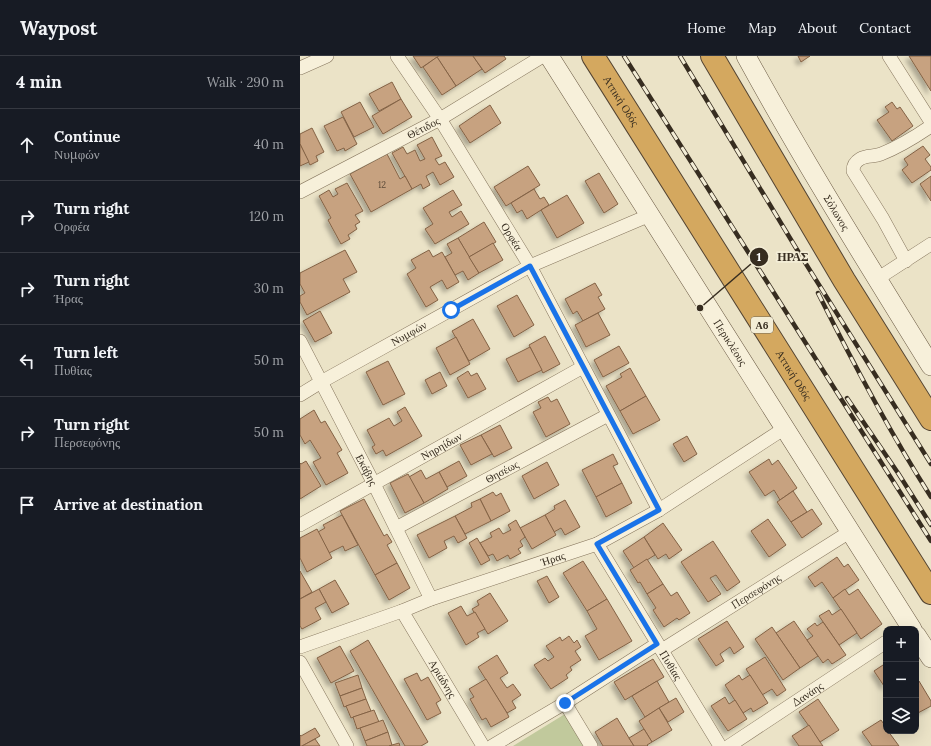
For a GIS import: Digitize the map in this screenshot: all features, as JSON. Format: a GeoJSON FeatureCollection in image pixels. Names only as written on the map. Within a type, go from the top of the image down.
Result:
{"type":"FeatureCollection","features":[{"type":"Feature","properties":{"kind":"highway","name":"Αττική Οδός"},"geometry":{"type":"LineString","coordinates":[[593,56],[931,593]]}},
{"type":"Feature","properties":{"kind":"highway"},"geometry":{"type":"LineString","coordinates":[[712,56],[844,280],[931,419]]}},
{"type":"Feature","properties":{"kind":"street"},"geometry":{"type":"LineString","coordinates":[[300,68],[327,56]]}},
{"type":"Feature","properties":{"kind":"street","name":"Ορφέα"},"geometry":{"type":"LineString","coordinates":[[397,56],[440,119],[530,266],[659,510]]}},
{"type":"Feature","properties":{"kind":"street","name":"Θέτιδος"},"geometry":{"type":"LineString","coordinates":[[300,192],[440,119],[543,56]]}},
{"type":"Feature","properties":{"kind":"street","name":"Περικλέους"},"geometry":{"type":"LineString","coordinates":[[549,56],[851,531],[909,626]]}},
{"type":"Feature","properties":{"kind":"street","name":"Σόλωνος"},"geometry":{"type":"LineString","coordinates":[[746,56],[816,179],[931,366]]}},
{"type":"Feature","properties":{"kind":"street"},"geometry":{"type":"LineString","coordinates":[[889,56],[931,122]]}},
{"type":"Feature","properties":{"kind":"street"},"geometry":{"type":"LineString","coordinates":[[906,261],[883,220],[852,172],[855,163],[862,158],[877,156],[888,151],[910,140],[931,126]]}},
{"type":"Feature","properties":{"kind":"street","name":"Νυμφών"},"geometry":{"type":"LineString","coordinates":[[300,395],[320,382],[530,266],[650,214]]}},
{"type":"Feature","properties":{"kind":"street"},"geometry":{"type":"LineString","coordinates":[[878,279],[931,244]]}},
{"type":"Feature","properties":{"kind":"street","name":"Εκάβης"},"geometry":{"type":"LineString","coordinates":[[300,341],[432,599]]}},
{"type":"Feature","properties":{"kind":"street","name":"Νηρηίδων"},"geometry":{"type":"LineString","coordinates":[[300,525],[583,367]]}},
{"type":"Feature","properties":{"kind":"street","name":"Θησέως"},"geometry":{"type":"LineString","coordinates":[[396,528],[608,414]]}},
{"type":"Feature","properties":{"kind":"street","name":"Ήρας"},"geometry":{"type":"LineString","coordinates":[[300,647],[432,599],[597,544],[659,510],[785,428]]}},
{"type":"Feature","properties":{"kind":"street","name":"Περσεφόνης"},"geometry":{"type":"LineString","coordinates":[[492,746],[660,647],[851,531]]}},
{"type":"Feature","properties":{"kind":"street","name":"Πυθίας"},"geometry":{"type":"LineString","coordinates":[[597,544],[720,746]]}},
{"type":"Feature","properties":{"kind":"street","name":"Αριάδνης"},"geometry":{"type":"LineString","coordinates":[[402,611],[483,746]]}},
{"type":"Feature","properties":{"kind":"street","name":"Περικλέους"},"geometry":{"type":"LineString","coordinates":[[919,641],[931,658]]}},
{"type":"Feature","properties":{"kind":"street","name":"Δανάης"},"geometry":{"type":"LineString","coordinates":[[730,746],[883,644]]}},
{"type":"Feature","properties":{"kind":"street"},"geometry":{"type":"LineString","coordinates":[[300,662],[347,746]]}},
{"type":"Feature","properties":{"kind":"street"},"geometry":{"type":"LineString","coordinates":[[565,703],[591,746]]}},
{"type":"Feature","properties":{"kind":"green space"},"geometry":{"type":"Polygon","coordinates":[[[565,714],[584,746],[513,746],[565,714]]]}},
{"type":"Feature","properties":{"kind":"building"},"geometry":{"type":"Polygon","coordinates":[[[413,56],[439,56],[421,68],[413,56]]]}},
{"type":"Feature","properties":{"kind":"building"},"geometry":{"type":"Polygon","coordinates":[[[473,56],[482,69],[456,86],[437,57],[473,56]]]}},
{"type":"Feature","properties":{"kind":"building"},"geometry":{"type":"Polygon","coordinates":[[[473,56],[504,56],[506,59],[485,73],[473,56]]]}},
{"type":"Feature","properties":{"kind":"building"},"geometry":{"type":"Polygon","coordinates":[[[798,56],[810,56],[801,62],[798,56]]]}},
{"type":"Feature","properties":{"kind":"building"},"geometry":{"type":"Polygon","coordinates":[[[909,56],[931,56],[931,91],[909,56]]]}},
{"type":"Feature","properties":{"kind":"building"},"geometry":{"type":"Polygon","coordinates":[[[437,57],[456,86],[442,95],[423,67],[437,57]]]}},
{"type":"Feature","properties":{"kind":"building"},"geometry":{"type":"Polygon","coordinates":[[[392,82],[401,99],[379,111],[369,94],[392,82]]]}},
{"type":"Feature","properties":{"kind":"building"},"geometry":{"type":"Polygon","coordinates":[[[401,99],[412,117],[383,134],[372,116],[401,99]]]}},
{"type":"Feature","properties":{"kind":"building"},"geometry":{"type":"Polygon","coordinates":[[[360,102],[374,127],[354,137],[341,112],[360,102]]]}},
{"type":"Feature","properties":{"kind":"building"},"geometry":{"type":"Polygon","coordinates":[[[892,102],[897,109],[900,107],[913,126],[892,141],[877,120],[889,112],[885,107],[892,102]]]}},
{"type":"Feature","properties":{"kind":"building"},"geometry":{"type":"Polygon","coordinates":[[[490,105],[501,123],[470,143],[459,126],[490,105]]]}},
{"type":"Feature","properties":{"kind":"building"},"geometry":{"type":"Polygon","coordinates":[[[343,117],[357,144],[345,151],[344,148],[337,151],[324,126],[343,117]]]}},
{"type":"Feature","properties":{"kind":"building"},"geometry":{"type":"Polygon","coordinates":[[[312,128],[324,152],[316,156],[318,161],[310,165],[300,144],[300,134],[312,128]]]}},
{"type":"Feature","properties":{"kind":"building"},"geometry":{"type":"Polygon","coordinates":[[[432,137],[442,156],[435,159],[439,165],[445,162],[454,177],[440,185],[433,172],[426,176],[430,185],[423,189],[421,184],[412,189],[392,153],[403,147],[407,154],[415,150],[420,161],[425,159],[417,145],[432,137]]]}},
{"type":"Feature","properties":{"kind":"building"},"geometry":{"type":"Polygon","coordinates":[[[300,144],[309,162],[300,166],[300,144]]]}},
{"type":"Feature","properties":{"kind":"building"},"geometry":{"type":"Polygon","coordinates":[[[923,146],[930,155],[925,159],[931,167],[931,170],[912,183],[902,170],[908,165],[904,159],[923,146]]]}},
{"type":"Feature","properties":{"kind":"building"},"geometry":{"type":"Polygon","coordinates":[[[387,154],[400,179],[405,176],[412,189],[371,212],[350,174],[387,154]]]}},
{"type":"Feature","properties":{"kind":"building"},"geometry":{"type":"Polygon","coordinates":[[[528,166],[540,185],[506,206],[494,187],[528,166]]]}},
{"type":"Feature","properties":{"kind":"building"},"geometry":{"type":"Polygon","coordinates":[[[599,173],[618,204],[604,213],[585,181],[599,173]]]}},
{"type":"Feature","properties":{"kind":"building"},"geometry":{"type":"Polygon","coordinates":[[[931,176],[931,201],[920,184],[931,176]]]}},
{"type":"Feature","properties":{"kind":"building"},"geometry":{"type":"Polygon","coordinates":[[[347,183],[363,211],[355,215],[360,222],[355,225],[357,229],[348,235],[350,239],[341,244],[328,220],[331,218],[319,196],[329,190],[333,197],[338,194],[335,189],[347,183]]]}},
{"type":"Feature","properties":{"kind":"building"},"geometry":{"type":"Polygon","coordinates":[[[534,189],[540,199],[544,197],[549,205],[527,219],[522,210],[517,213],[511,203],[534,189]]]}},
{"type":"Feature","properties":{"kind":"building"},"geometry":{"type":"Polygon","coordinates":[[[453,190],[462,205],[449,212],[452,217],[461,211],[469,224],[435,244],[425,229],[433,224],[423,208],[453,190]]]}},
{"type":"Feature","properties":{"kind":"building"},"geometry":{"type":"Polygon","coordinates":[[[567,195],[584,223],[557,238],[541,210],[567,195]]]}},
{"type":"Feature","properties":{"kind":"building"},"geometry":{"type":"Polygon","coordinates":[[[484,222],[496,242],[469,257],[458,238],[484,222]]]}},
{"type":"Feature","properties":{"kind":"building"},"geometry":{"type":"Polygon","coordinates":[[[458,238],[479,273],[468,280],[463,271],[455,275],[445,257],[452,253],[447,244],[458,238]]]}},
{"type":"Feature","properties":{"kind":"building"},"geometry":{"type":"Polygon","coordinates":[[[493,243],[503,260],[479,273],[469,257],[493,243]]]}},
{"type":"Feature","properties":{"kind":"building"},"geometry":{"type":"Polygon","coordinates":[[[345,250],[357,272],[343,279],[350,292],[307,315],[300,302],[300,296],[305,293],[300,284],[300,273],[345,250]]]}},
{"type":"Feature","properties":{"kind":"building"},"geometry":{"type":"Polygon","coordinates":[[[429,250],[433,257],[442,252],[459,282],[447,289],[442,280],[430,287],[438,300],[426,307],[407,274],[416,268],[411,260],[429,250]]]}},
{"type":"Feature","properties":{"kind":"building"},"geometry":{"type":"Polygon","coordinates":[[[595,283],[602,295],[598,297],[605,309],[583,321],[577,311],[573,314],[565,299],[595,283]]]}},
{"type":"Feature","properties":{"kind":"building"},"geometry":{"type":"Polygon","coordinates":[[[517,295],[534,325],[514,337],[497,306],[517,295]]]}},
{"type":"Feature","properties":{"kind":"building"},"geometry":{"type":"Polygon","coordinates":[[[320,311],[332,333],[315,342],[303,321],[320,311]]]}},
{"type":"Feature","properties":{"kind":"building"},"geometry":{"type":"Polygon","coordinates":[[[598,313],[610,335],[586,347],[575,325],[598,313]]]}},
{"type":"Feature","properties":{"kind":"building"},"geometry":{"type":"Polygon","coordinates":[[[473,319],[490,349],[469,361],[452,331],[473,319]]]}},
{"type":"Feature","properties":{"kind":"building"},"geometry":{"type":"Polygon","coordinates":[[[545,336],[560,364],[543,373],[529,345],[545,336]]]}},
{"type":"Feature","properties":{"kind":"building"},"geometry":{"type":"Polygon","coordinates":[[[456,337],[470,364],[450,375],[436,348],[456,337]]]}},
{"type":"Feature","properties":{"kind":"building"},"geometry":{"type":"Polygon","coordinates":[[[619,346],[629,363],[603,377],[594,360],[619,346]]]}},
{"type":"Feature","properties":{"kind":"building"},"geometry":{"type":"Polygon","coordinates":[[[530,347],[542,370],[518,382],[506,359],[530,347]]]}},
{"type":"Feature","properties":{"kind":"building"},"geometry":{"type":"Polygon","coordinates":[[[388,361],[405,394],[383,405],[366,372],[388,361]]]}},
{"type":"Feature","properties":{"kind":"building"},"geometry":{"type":"Polygon","coordinates":[[[630,368],[646,396],[620,411],[606,386],[622,377],[620,374],[630,368]]]}},
{"type":"Feature","properties":{"kind":"building"},"geometry":{"type":"Polygon","coordinates":[[[468,371],[471,376],[477,373],[486,389],[468,398],[457,378],[468,371]]]}},
{"type":"Feature","properties":{"kind":"building"},"geometry":{"type":"Polygon","coordinates":[[[440,372],[447,386],[432,394],[425,380],[440,372]]]}},
{"type":"Feature","properties":{"kind":"building"},"geometry":{"type":"Polygon","coordinates":[[[646,396],[660,420],[633,434],[620,411],[646,396]]]}},
{"type":"Feature","properties":{"kind":"building"},"geometry":{"type":"Polygon","coordinates":[[[548,397],[551,402],[557,399],[570,424],[546,437],[533,412],[541,408],[538,402],[548,397]]]}},
{"type":"Feature","properties":{"kind":"building"},"geometry":{"type":"Polygon","coordinates":[[[405,407],[422,436],[386,456],[383,450],[376,454],[372,447],[375,445],[367,430],[389,418],[394,426],[402,421],[397,412],[405,407]]]}},
{"type":"Feature","properties":{"kind":"building"},"geometry":{"type":"Polygon","coordinates":[[[314,410],[321,423],[325,421],[342,450],[337,453],[348,473],[326,485],[313,462],[321,458],[310,440],[305,444],[300,435],[300,419],[314,410]]]}},
{"type":"Feature","properties":{"kind":"building"},"geometry":{"type":"Polygon","coordinates":[[[500,425],[512,448],[494,457],[481,435],[500,425]]]}},
{"type":"Feature","properties":{"kind":"building"},"geometry":{"type":"Polygon","coordinates":[[[481,435],[492,454],[471,465],[460,445],[481,435]]]}},
{"type":"Feature","properties":{"kind":"building"},"geometry":{"type":"Polygon","coordinates":[[[687,436],[697,454],[684,462],[673,444],[687,436]]]}},
{"type":"Feature","properties":{"kind":"building"},"geometry":{"type":"Polygon","coordinates":[[[613,454],[618,464],[613,466],[622,483],[596,497],[582,470],[613,454]]]}},
{"type":"Feature","properties":{"kind":"building"},"geometry":{"type":"Polygon","coordinates":[[[769,459],[772,465],[778,460],[797,488],[780,500],[774,490],[765,496],[749,472],[769,459]]]}},
{"type":"Feature","properties":{"kind":"building"},"geometry":{"type":"Polygon","coordinates":[[[306,461],[321,486],[300,499],[300,463],[301,464],[306,461]]]}},
{"type":"Feature","properties":{"kind":"building"},"geometry":{"type":"Polygon","coordinates":[[[459,461],[467,476],[447,487],[439,472],[459,461]]]}},
{"type":"Feature","properties":{"kind":"building"},"geometry":{"type":"Polygon","coordinates":[[[547,462],[559,485],[534,499],[522,476],[547,462]]]}},
{"type":"Feature","properties":{"kind":"building"},"geometry":{"type":"Polygon","coordinates":[[[421,470],[426,479],[439,472],[448,489],[424,503],[409,477],[421,470]]]}},
{"type":"Feature","properties":{"kind":"building"},"geometry":{"type":"Polygon","coordinates":[[[408,474],[424,503],[405,513],[390,483],[408,474]]]}},
{"type":"Feature","properties":{"kind":"building"},"geometry":{"type":"Polygon","coordinates":[[[622,483],[632,503],[606,517],[596,497],[622,483]]]}},
{"type":"Feature","properties":{"kind":"building"},"geometry":{"type":"Polygon","coordinates":[[[793,491],[807,512],[791,522],[777,502],[793,491]]]}},
{"type":"Feature","properties":{"kind":"building"},"geometry":{"type":"Polygon","coordinates":[[[493,492],[496,496],[501,493],[510,511],[491,521],[480,499],[493,492]]]}},
{"type":"Feature","properties":{"kind":"building"},"geometry":{"type":"Polygon","coordinates":[[[364,499],[384,536],[387,534],[392,542],[387,545],[397,563],[375,575],[340,511],[364,499]]]}},
{"type":"Feature","properties":{"kind":"building"},"geometry":{"type":"Polygon","coordinates":[[[480,499],[491,521],[465,534],[455,516],[472,507],[471,503],[480,499]]]}},
{"type":"Feature","properties":{"kind":"building"},"geometry":{"type":"Polygon","coordinates":[[[565,500],[580,527],[565,535],[561,528],[554,532],[545,515],[555,509],[554,506],[565,500]]]}},
{"type":"Feature","properties":{"kind":"building"},"geometry":{"type":"Polygon","coordinates":[[[812,509],[822,524],[802,538],[791,522],[812,509]]]}},
{"type":"Feature","properties":{"kind":"building"},"geometry":{"type":"Polygon","coordinates":[[[342,515],[358,545],[345,551],[343,546],[329,553],[318,532],[325,528],[323,525],[342,515]]]}},
{"type":"Feature","properties":{"kind":"building"},"geometry":{"type":"Polygon","coordinates":[[[545,515],[556,535],[532,549],[520,528],[545,515]]]}},
{"type":"Feature","properties":{"kind":"building"},"geometry":{"type":"Polygon","coordinates":[[[455,516],[467,538],[458,543],[454,536],[444,541],[447,548],[429,558],[417,535],[455,516]]]}},
{"type":"Feature","properties":{"kind":"building"},"geometry":{"type":"Polygon","coordinates":[[[768,519],[786,545],[769,557],[751,531],[768,519]]]}},
{"type":"Feature","properties":{"kind":"building"},"geometry":{"type":"Polygon","coordinates":[[[516,520],[525,537],[520,541],[523,546],[518,549],[521,553],[510,559],[508,555],[497,561],[493,554],[488,556],[480,543],[492,537],[490,533],[499,528],[503,534],[511,530],[508,525],[516,520]]]}},
{"type":"Feature","properties":{"kind":"building"},"geometry":{"type":"Polygon","coordinates":[[[663,523],[682,550],[669,559],[666,554],[658,559],[644,537],[663,523]]]}},
{"type":"Feature","properties":{"kind":"building"},"geometry":{"type":"Polygon","coordinates":[[[317,529],[332,558],[307,572],[300,558],[300,538],[317,529]]]}},
{"type":"Feature","properties":{"kind":"building"},"geometry":{"type":"Polygon","coordinates":[[[644,537],[655,555],[634,568],[623,551],[644,537]]]}},
{"type":"Feature","properties":{"kind":"building"},"geometry":{"type":"Polygon","coordinates":[[[477,538],[490,560],[481,565],[469,543],[477,538]]]}},
{"type":"Feature","properties":{"kind":"building"},"geometry":{"type":"Polygon","coordinates":[[[713,541],[740,582],[727,591],[716,575],[710,578],[721,594],[708,602],[681,562],[713,541]]]}},
{"type":"Feature","properties":{"kind":"building"},"geometry":{"type":"Polygon","coordinates":[[[837,557],[844,567],[848,564],[859,580],[833,598],[822,582],[815,587],[808,577],[837,557]]]}},
{"type":"Feature","properties":{"kind":"building"},"geometry":{"type":"Polygon","coordinates":[[[647,559],[663,584],[647,594],[640,582],[638,583],[630,570],[647,559]]]}},
{"type":"Feature","properties":{"kind":"building"},"geometry":{"type":"Polygon","coordinates":[[[583,561],[607,599],[587,611],[563,573],[583,561]]]}},
{"type":"Feature","properties":{"kind":"building"},"geometry":{"type":"Polygon","coordinates":[[[397,563],[410,588],[389,600],[375,575],[397,563]]]}},
{"type":"Feature","properties":{"kind":"building"},"geometry":{"type":"Polygon","coordinates":[[[300,571],[312,592],[300,599],[300,571]]]}},
{"type":"Feature","properties":{"kind":"building"},"geometry":{"type":"Polygon","coordinates":[[[547,576],[559,597],[549,603],[537,581],[547,576]]]}},
{"type":"Feature","properties":{"kind":"building"},"geometry":{"type":"Polygon","coordinates":[[[335,580],[349,604],[332,613],[319,589],[335,580]]]}},
{"type":"Feature","properties":{"kind":"building"},"geometry":{"type":"Polygon","coordinates":[[[663,584],[671,596],[677,592],[690,613],[679,620],[677,618],[664,627],[653,610],[656,608],[647,594],[663,584]]]}},
{"type":"Feature","properties":{"kind":"building"},"geometry":{"type":"Polygon","coordinates":[[[319,589],[326,602],[315,608],[321,619],[302,629],[300,626],[300,599],[319,589]]]}},
{"type":"Feature","properties":{"kind":"building"},"geometry":{"type":"Polygon","coordinates":[[[845,589],[849,595],[858,589],[882,624],[861,639],[833,598],[845,589]]]}},
{"type":"Feature","properties":{"kind":"building"},"geometry":{"type":"Polygon","coordinates":[[[490,593],[508,621],[488,634],[472,609],[479,605],[477,601],[490,593]]]}},
{"type":"Feature","properties":{"kind":"building"},"geometry":{"type":"Polygon","coordinates":[[[607,599],[632,641],[599,660],[585,636],[597,629],[587,611],[607,599]]]}},
{"type":"Feature","properties":{"kind":"building"},"geometry":{"type":"Polygon","coordinates":[[[461,606],[467,616],[475,612],[485,629],[477,633],[479,637],[466,645],[448,613],[461,606]]]}},
{"type":"Feature","properties":{"kind":"building"},"geometry":{"type":"Polygon","coordinates":[[[841,609],[857,633],[839,645],[819,616],[829,610],[832,615],[841,609]]]}},
{"type":"Feature","properties":{"kind":"building"},"geometry":{"type":"Polygon","coordinates":[[[727,621],[744,647],[734,654],[730,647],[720,654],[724,661],[716,666],[698,639],[727,621]]]}},
{"type":"Feature","properties":{"kind":"building"},"geometry":{"type":"Polygon","coordinates":[[[794,621],[818,656],[800,668],[776,633],[794,621]]]}},
{"type":"Feature","properties":{"kind":"building"},"geometry":{"type":"Polygon","coordinates":[[[823,622],[846,655],[832,664],[828,659],[823,663],[807,640],[813,636],[807,629],[815,623],[817,626],[823,622]]]}},
{"type":"Feature","properties":{"kind":"building"},"geometry":{"type":"Polygon","coordinates":[[[772,627],[800,668],[783,680],[755,639],[772,627]]]}},
{"type":"Feature","properties":{"kind":"building"},"geometry":{"type":"Polygon","coordinates":[[[569,636],[574,643],[577,640],[581,647],[575,651],[581,660],[570,667],[572,670],[566,675],[568,678],[551,689],[534,665],[545,658],[548,661],[554,657],[546,646],[560,637],[562,641],[569,636]]]}},
{"type":"Feature","properties":{"kind":"building"},"geometry":{"type":"Polygon","coordinates":[[[368,640],[428,742],[421,746],[405,746],[350,651],[368,640]]]}},
{"type":"Feature","properties":{"kind":"building"},"geometry":{"type":"Polygon","coordinates":[[[340,646],[354,671],[331,683],[317,658],[340,646]]]}},
{"type":"Feature","properties":{"kind":"building"},"geometry":{"type":"Polygon","coordinates":[[[497,655],[508,673],[500,678],[507,688],[513,684],[521,695],[512,701],[516,708],[507,713],[478,667],[497,655]]]}},
{"type":"Feature","properties":{"kind":"building"},"geometry":{"type":"Polygon","coordinates":[[[765,657],[786,690],[777,696],[772,689],[762,695],[746,669],[765,657]]]}},
{"type":"Feature","properties":{"kind":"building"},"geometry":{"type":"Polygon","coordinates":[[[653,659],[664,677],[625,700],[614,682],[653,659]]]}},
{"type":"Feature","properties":{"kind":"building"},"geometry":{"type":"Polygon","coordinates":[[[883,665],[883,684],[874,671],[883,665]]]}},
{"type":"Feature","properties":{"kind":"building"},"geometry":{"type":"Polygon","coordinates":[[[417,673],[421,681],[428,677],[441,700],[436,703],[441,713],[427,720],[404,679],[417,673]]]}},
{"type":"Feature","properties":{"kind":"building"},"geometry":{"type":"Polygon","coordinates":[[[358,675],[362,688],[340,696],[335,683],[358,675]]]}},
{"type":"Feature","properties":{"kind":"building"},"geometry":{"type":"Polygon","coordinates":[[[739,675],[742,680],[750,675],[768,703],[753,712],[751,708],[743,713],[725,685],[739,675]]]}},
{"type":"Feature","properties":{"kind":"building"},"geometry":{"type":"Polygon","coordinates":[[[486,679],[509,717],[491,727],[486,718],[482,720],[470,699],[474,697],[469,689],[486,679]]]}},
{"type":"Feature","properties":{"kind":"building"},"geometry":{"type":"Polygon","coordinates":[[[657,681],[669,702],[645,717],[632,696],[657,681]]]}},
{"type":"Feature","properties":{"kind":"building"},"geometry":{"type":"Polygon","coordinates":[[[919,681],[931,701],[931,706],[919,712],[919,681]]]}},
{"type":"Feature","properties":{"kind":"building"},"geometry":{"type":"Polygon","coordinates":[[[362,688],[366,699],[344,707],[340,696],[362,688]]]}},
{"type":"Feature","properties":{"kind":"building"},"geometry":{"type":"Polygon","coordinates":[[[725,697],[729,704],[735,700],[747,719],[728,731],[711,706],[725,697]]]}},
{"type":"Feature","properties":{"kind":"building"},"geometry":{"type":"Polygon","coordinates":[[[676,698],[684,712],[668,722],[659,708],[676,698]]]}},
{"type":"Feature","properties":{"kind":"building"},"geometry":{"type":"Polygon","coordinates":[[[366,699],[371,711],[351,718],[346,706],[366,699]]]}},
{"type":"Feature","properties":{"kind":"building"},"geometry":{"type":"Polygon","coordinates":[[[818,699],[839,730],[820,742],[799,712],[818,699]]]}},
{"type":"Feature","properties":{"kind":"building"},"geometry":{"type":"Polygon","coordinates":[[[659,708],[672,730],[652,742],[639,721],[659,708]]]}},
{"type":"Feature","properties":{"kind":"building"},"geometry":{"type":"Polygon","coordinates":[[[374,710],[379,722],[357,729],[353,717],[374,710]]]}},
{"type":"Feature","properties":{"kind":"building"},"geometry":{"type":"Polygon","coordinates":[[[617,718],[634,746],[603,746],[595,732],[617,718]]]}},
{"type":"Feature","properties":{"kind":"building"},"geometry":{"type":"Polygon","coordinates":[[[383,720],[388,732],[365,741],[360,728],[383,720]]]}},
{"type":"Feature","properties":{"kind":"building"},"geometry":{"type":"Polygon","coordinates":[[[881,720],[883,723],[883,734],[890,734],[899,746],[872,746],[862,732],[881,720]]]}},
{"type":"Feature","properties":{"kind":"building"},"geometry":{"type":"Polygon","coordinates":[[[809,725],[823,746],[799,746],[792,736],[809,725]]]}},
{"type":"Feature","properties":{"kind":"building"},"geometry":{"type":"Polygon","coordinates":[[[315,728],[320,736],[300,746],[300,735],[301,736],[315,728]]]}},
{"type":"Feature","properties":{"kind":"building"},"geometry":{"type":"Polygon","coordinates":[[[644,729],[652,742],[647,745],[648,746],[634,746],[629,738],[644,729]]]}},
{"type":"Feature","properties":{"kind":"building"},"geometry":{"type":"Polygon","coordinates":[[[388,732],[392,745],[367,746],[365,741],[388,732]]]}},
{"type":"Feature","properties":{"kind":"building"},"geometry":{"type":"Polygon","coordinates":[[[315,739],[320,746],[302,746],[315,739]]]}},
{"type":"Feature","properties":{"kind":"building"},"geometry":{"type":"Polygon","coordinates":[[[399,743],[400,746],[389,746],[392,745],[399,743]]]}},
{"type":"Feature","properties":{"kind":"railway"},"geometry":{"type":"LineString","coordinates":[[624,56],[931,541]]}},
{"type":"Feature","properties":{"kind":"railway"},"geometry":{"type":"LineString","coordinates":[[680,56],[796,248],[931,464]]}},
{"type":"Feature","properties":{"kind":"railway"},"geometry":{"type":"LineString","coordinates":[[818,293],[872,396],[931,497]]}},
{"type":"Feature","properties":{"kind":"railway"},"geometry":{"type":"LineString","coordinates":[[847,398],[931,525]]}},
{"type":"Feature","properties":{"kind":"place","name":"ΗΡΑΣ"},"geometry":{"type":"Point","coordinates":[700,308]}},
{"type":"Feature","properties":{"kind":"route"},"geometry":{"type":"LineString","coordinates":[[451,310],[530,266],[659,510],[597,544],[657,644],[565,703]]}}]}
